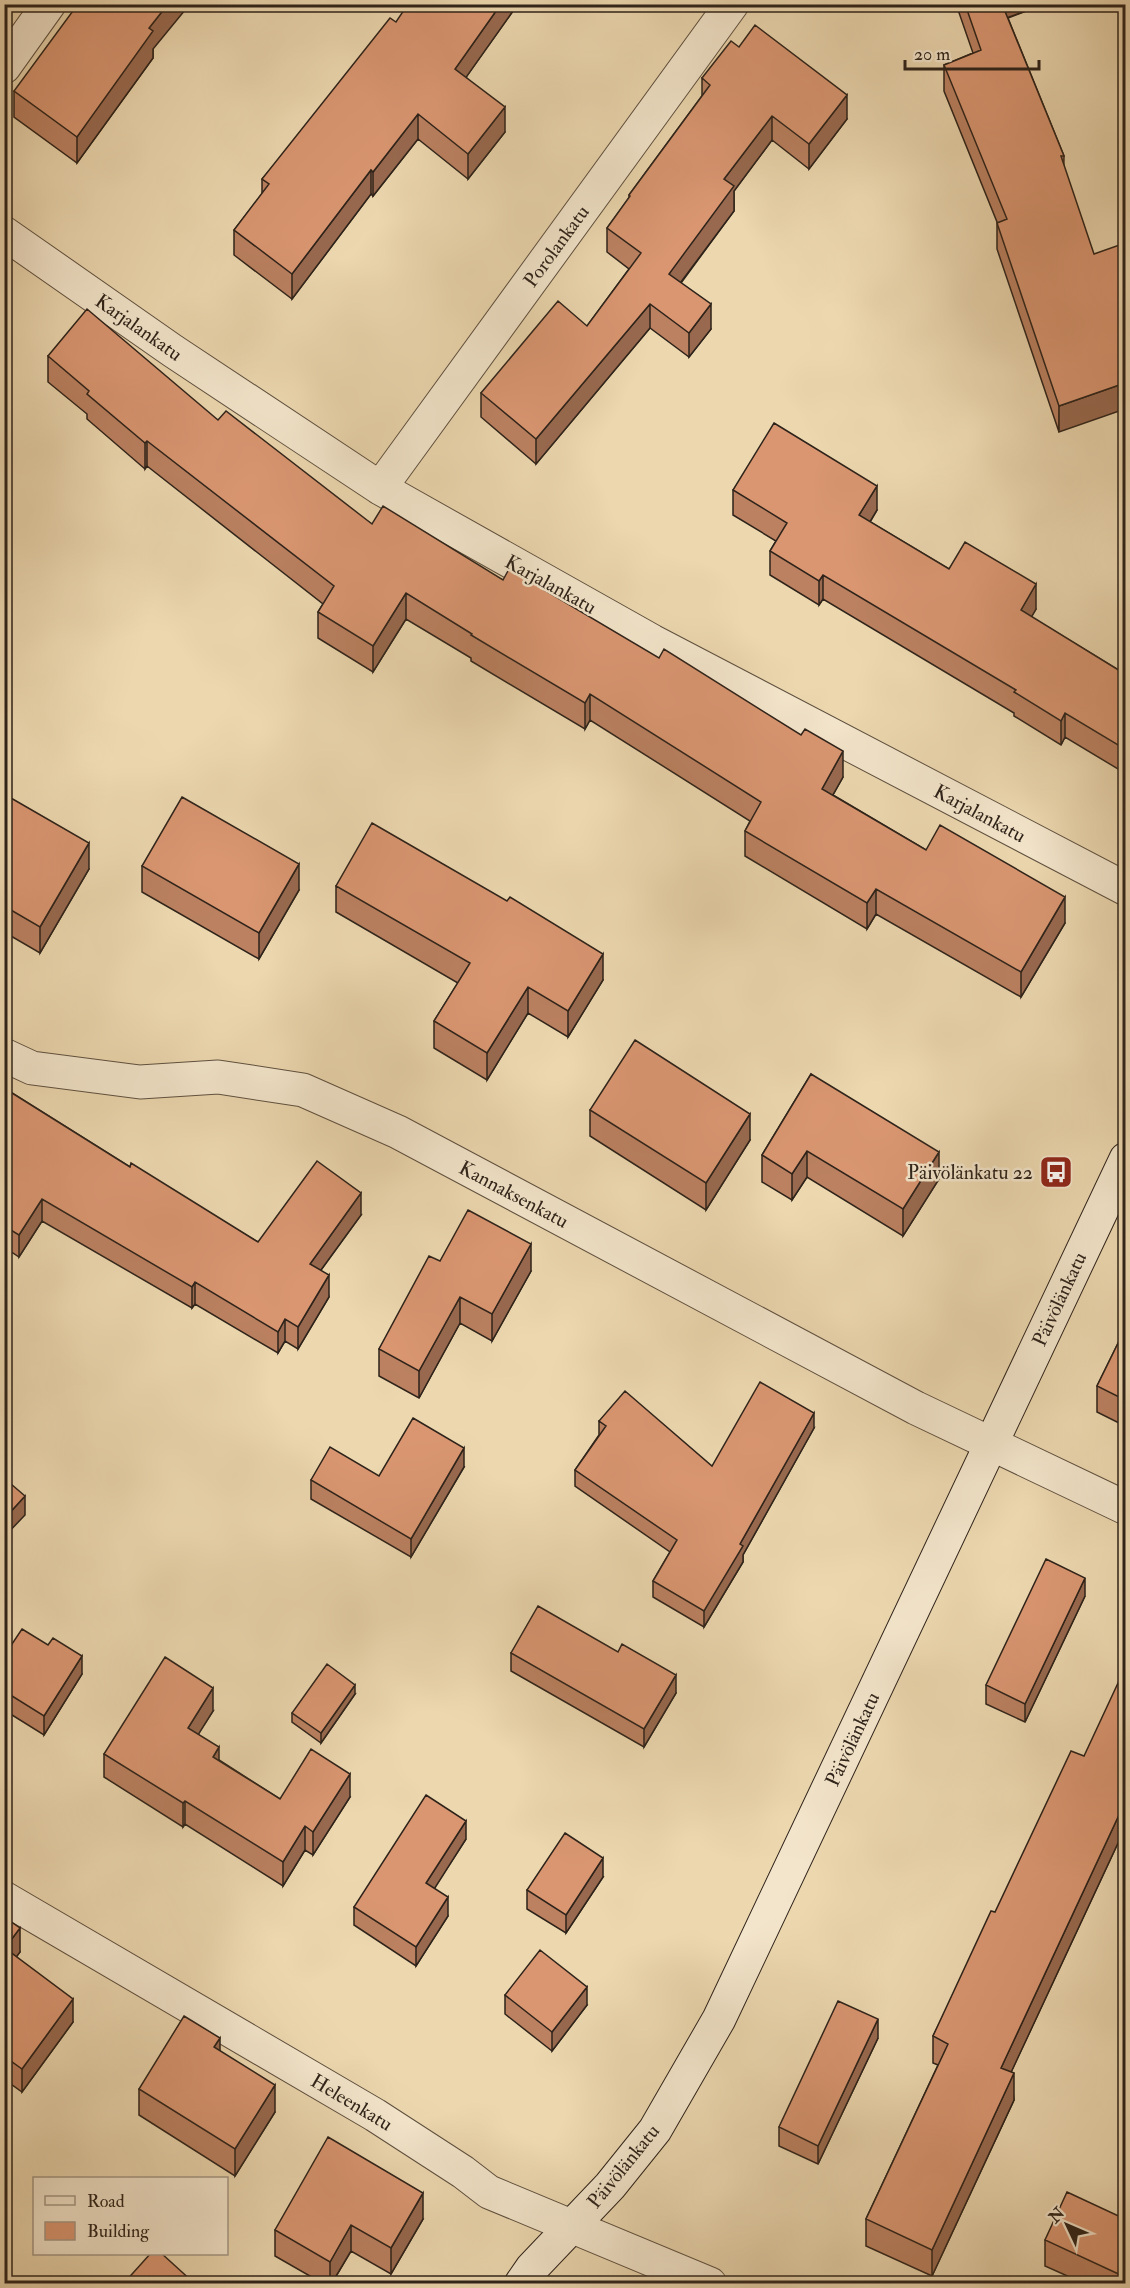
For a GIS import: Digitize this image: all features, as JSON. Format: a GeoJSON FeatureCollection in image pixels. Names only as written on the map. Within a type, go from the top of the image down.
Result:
{"type":"FeatureCollection","features":[{"type":"Feature","properties":{"kind":"street"},"geometry":{"type":"LineString","coordinates":[[4,67],[49,4]]}},
{"type":"Feature","properties":{"kind":"street","name":"Porolankatu"},"geometry":{"type":"LineString","coordinates":[[380,488],[732,4]]}},
{"type":"Feature","properties":{"kind":"street","name":"Karjalankatu"},"geometry":{"type":"LineString","coordinates":[[4,233],[173,351],[380,488],[652,641],[1125,889]]}},
{"type":"Feature","properties":{"kind":"street","name":"Kannaksenkatu"},"geometry":{"type":"LineString","coordinates":[[4,1054],[32,1068],[140,1082],[218,1077],[303,1090],[398,1132],[916,1408],[1125,1508]]}},
{"type":"Feature","properties":{"kind":"street","name":"Päivölänkatu"},"geometry":{"type":"LineString","coordinates":[[521,2283],[532,2268],[610,2186],[655,2130],[719,2019],[1125,1159]]}},
{"type":"Feature","properties":{"kind":"street","name":"Heleenkatu"},"geometry":{"type":"LineString","coordinates":[[4,1898],[375,2115],[463,2172],[489,2192],[710,2283]]}},
{"type":"Feature","properties":{"kind":"building"},"geometry":{"type":"Polygon","coordinates":[[[78,4],[168,4],[149,28],[153,31],[77,137],[14,91],[78,4]]]}},
{"type":"Feature","properties":{"kind":"building"},"geometry":{"type":"Polygon","coordinates":[[[408,4],[501,4],[455,69],[505,107],[468,154],[418,114],[373,172],[371,170],[292,274],[234,230],[269,184],[262,179],[390,18],[396,22],[408,4]]]}},
{"type":"Feature","properties":{"kind":"building"},"geometry":{"type":"Polygon","coordinates":[[[965,4],[1002,4],[1064,156],[1061,156],[1094,254],[1125,243],[1125,383],[1059,406],[997,223],[1007,219],[944,65],[981,50],[965,4]]]}},
{"type":"Feature","properties":{"kind":"building"},"geometry":{"type":"Polygon","coordinates":[[[755,25],[847,95],[809,144],[772,116],[724,179],[734,186],[669,274],[711,304],[689,333],[650,304],[536,439],[481,393],[558,301],[587,326],[641,253],[607,228],[710,85],[702,78],[731,41],[739,47],[755,25]]]}},
{"type":"Feature","properties":{"kind":"building"},"geometry":{"type":"Polygon","coordinates":[[[87,309],[218,420],[226,411],[372,524],[383,506],[503,580],[509,569],[659,658],[664,649],[801,735],[805,729],[843,751],[822,789],[926,850],[940,825],[1065,897],[1021,972],[876,889],[867,903],[745,831],[761,802],[590,694],[585,703],[406,593],[373,646],[318,612],[334,586],[147,441],[145,443],[87,394],[89,391],[48,356],[87,309]]]}},
{"type":"Feature","properties":{"kind":"building"},"geometry":{"type":"Polygon","coordinates":[[[774,423],[877,486],[859,515],[949,569],[965,542],[1036,584],[1021,610],[1125,674],[1125,743],[1123,748],[1065,713],[1061,721],[1014,692],[1016,690],[823,575],[819,581],[770,551],[787,523],[733,490],[774,423]]]}},
{"type":"Feature","properties":{"kind":"building"},"geometry":{"type":"Polygon","coordinates":[[[4,794],[89,843],[40,927],[4,906],[4,794]]]}},
{"type":"Feature","properties":{"kind":"building"},"geometry":{"type":"Polygon","coordinates":[[[182,797],[299,864],[259,933],[142,866],[182,797]]]}},
{"type":"Feature","properties":{"kind":"building"},"geometry":{"type":"Polygon","coordinates":[[[372,823],[507,901],[510,897],[603,954],[568,1011],[528,987],[487,1053],[434,1021],[470,963],[336,886],[372,823]]]}},
{"type":"Feature","properties":{"kind":"building"},"geometry":{"type":"Polygon","coordinates":[[[635,1040],[750,1114],[706,1183],[590,1110],[635,1040]]]}},
{"type":"Feature","properties":{"kind":"building"},"geometry":{"type":"Polygon","coordinates":[[[811,1074],[939,1152],[903,1209],[807,1151],[792,1174],[762,1155],[811,1074]]]}},
{"type":"Feature","properties":{"kind":"building"},"geometry":{"type":"Polygon","coordinates":[[[4,1088],[130,1167],[131,1163],[258,1242],[317,1161],[361,1193],[310,1264],[329,1275],[298,1327],[285,1319],[278,1332],[195,1282],[192,1287],[42,1199],[19,1235],[4,1226],[4,1088]]]}},
{"type":"Feature","properties":{"kind":"building"},"geometry":{"type":"Polygon","coordinates":[[[468,1210],[531,1244],[492,1314],[460,1297],[419,1371],[379,1349],[429,1256],[440,1261],[468,1210]]]}},
{"type":"Feature","properties":{"kind":"building"},"geometry":{"type":"Polygon","coordinates":[[[1125,1329],[1125,1400],[1097,1386],[1125,1329]]]}},
{"type":"Feature","properties":{"kind":"building"},"geometry":{"type":"Polygon","coordinates":[[[760,1382],[814,1413],[740,1544],[743,1546],[704,1611],[653,1581],[677,1540],[575,1470],[606,1426],[599,1421],[625,1391],[712,1466],[760,1382]]]}},
{"type":"Feature","properties":{"kind":"building"},"geometry":{"type":"Polygon","coordinates":[[[413,1418],[464,1448],[411,1539],[311,1480],[330,1447],[379,1476],[413,1418]]]}},
{"type":"Feature","properties":{"kind":"building"},"geometry":{"type":"Polygon","coordinates":[[[4,1478],[25,1496],[4,1519],[4,1478]]]}},
{"type":"Feature","properties":{"kind":"building"},"geometry":{"type":"Polygon","coordinates":[[[1046,1559],[1085,1578],[1025,1704],[986,1685],[1046,1559]]]}},
{"type":"Feature","properties":{"kind":"building"},"geometry":{"type":"Polygon","coordinates":[[[538,1606],[618,1652],[622,1644],[676,1675],[644,1729],[511,1653],[538,1606]]]}},
{"type":"Feature","properties":{"kind":"building"},"geometry":{"type":"Polygon","coordinates":[[[22,1629],[48,1645],[53,1638],[82,1656],[44,1716],[4,1691],[4,1656],[22,1629]]]}},
{"type":"Feature","properties":{"kind":"building"},"geometry":{"type":"Polygon","coordinates":[[[165,1657],[213,1688],[188,1728],[219,1747],[213,1757],[280,1799],[311,1749],[350,1774],[313,1832],[305,1826],[283,1862],[104,1754],[165,1657]]]}},
{"type":"Feature","properties":{"kind":"building"},"geometry":{"type":"Polygon","coordinates":[[[327,1664],[355,1685],[321,1733],[292,1713],[327,1664]]]}},
{"type":"Feature","properties":{"kind":"building"},"geometry":{"type":"Polygon","coordinates":[[[1125,1668],[1125,1802],[1001,2068],[1014,2073],[932,2250],[866,2219],[948,2044],[933,2036],[991,1911],[995,1912],[1071,1751],[1084,1756],[1125,1668]]]}},
{"type":"Feature","properties":{"kind":"building"},"geometry":{"type":"Polygon","coordinates":[[[426,1795],[466,1821],[426,1883],[448,1897],[416,1947],[354,1907],[426,1795]]]}},
{"type":"Feature","properties":{"kind":"building"},"geometry":{"type":"Polygon","coordinates":[[[565,1833],[603,1858],[566,1915],[527,1890],[565,1833]]]}},
{"type":"Feature","properties":{"kind":"building"},"geometry":{"type":"Polygon","coordinates":[[[4,1917],[20,1928],[5,1948],[73,1999],[22,2069],[4,2056],[4,1917]]]}},
{"type":"Feature","properties":{"kind":"building"},"geometry":{"type":"Polygon","coordinates":[[[540,1950],[587,1987],[552,2032],[505,1995],[540,1950]]]}},
{"type":"Feature","properties":{"kind":"building"},"geometry":{"type":"Polygon","coordinates":[[[838,2001],[878,2019],[818,2146],[779,2127],[838,2001]]]}},
{"type":"Feature","properties":{"kind":"building"},"geometry":{"type":"Polygon","coordinates":[[[184,2016],[220,2038],[214,2047],[275,2085],[235,2149],[139,2089],[184,2016]]]}},
{"type":"Feature","properties":{"kind":"building"},"geometry":{"type":"Polygon","coordinates":[[[328,2137],[423,2193],[391,2248],[351,2225],[330,2262],[275,2230],[328,2137]]]}},
{"type":"Feature","properties":{"kind":"building"},"geometry":{"type":"Polygon","coordinates":[[[1067,2192],[1125,2219],[1125,2277],[1045,2240],[1067,2192]]]}},
{"type":"Feature","properties":{"kind":"building"},"geometry":{"type":"Polygon","coordinates":[[[149,2255],[163,2255],[194,2283],[124,2283],[149,2255]]]}},
{"type":"Feature","properties":{"kind":"place","name":"Päivölänkatu 22"},"geometry":{"type":"Point","coordinates":[1056,1172]}}]}
